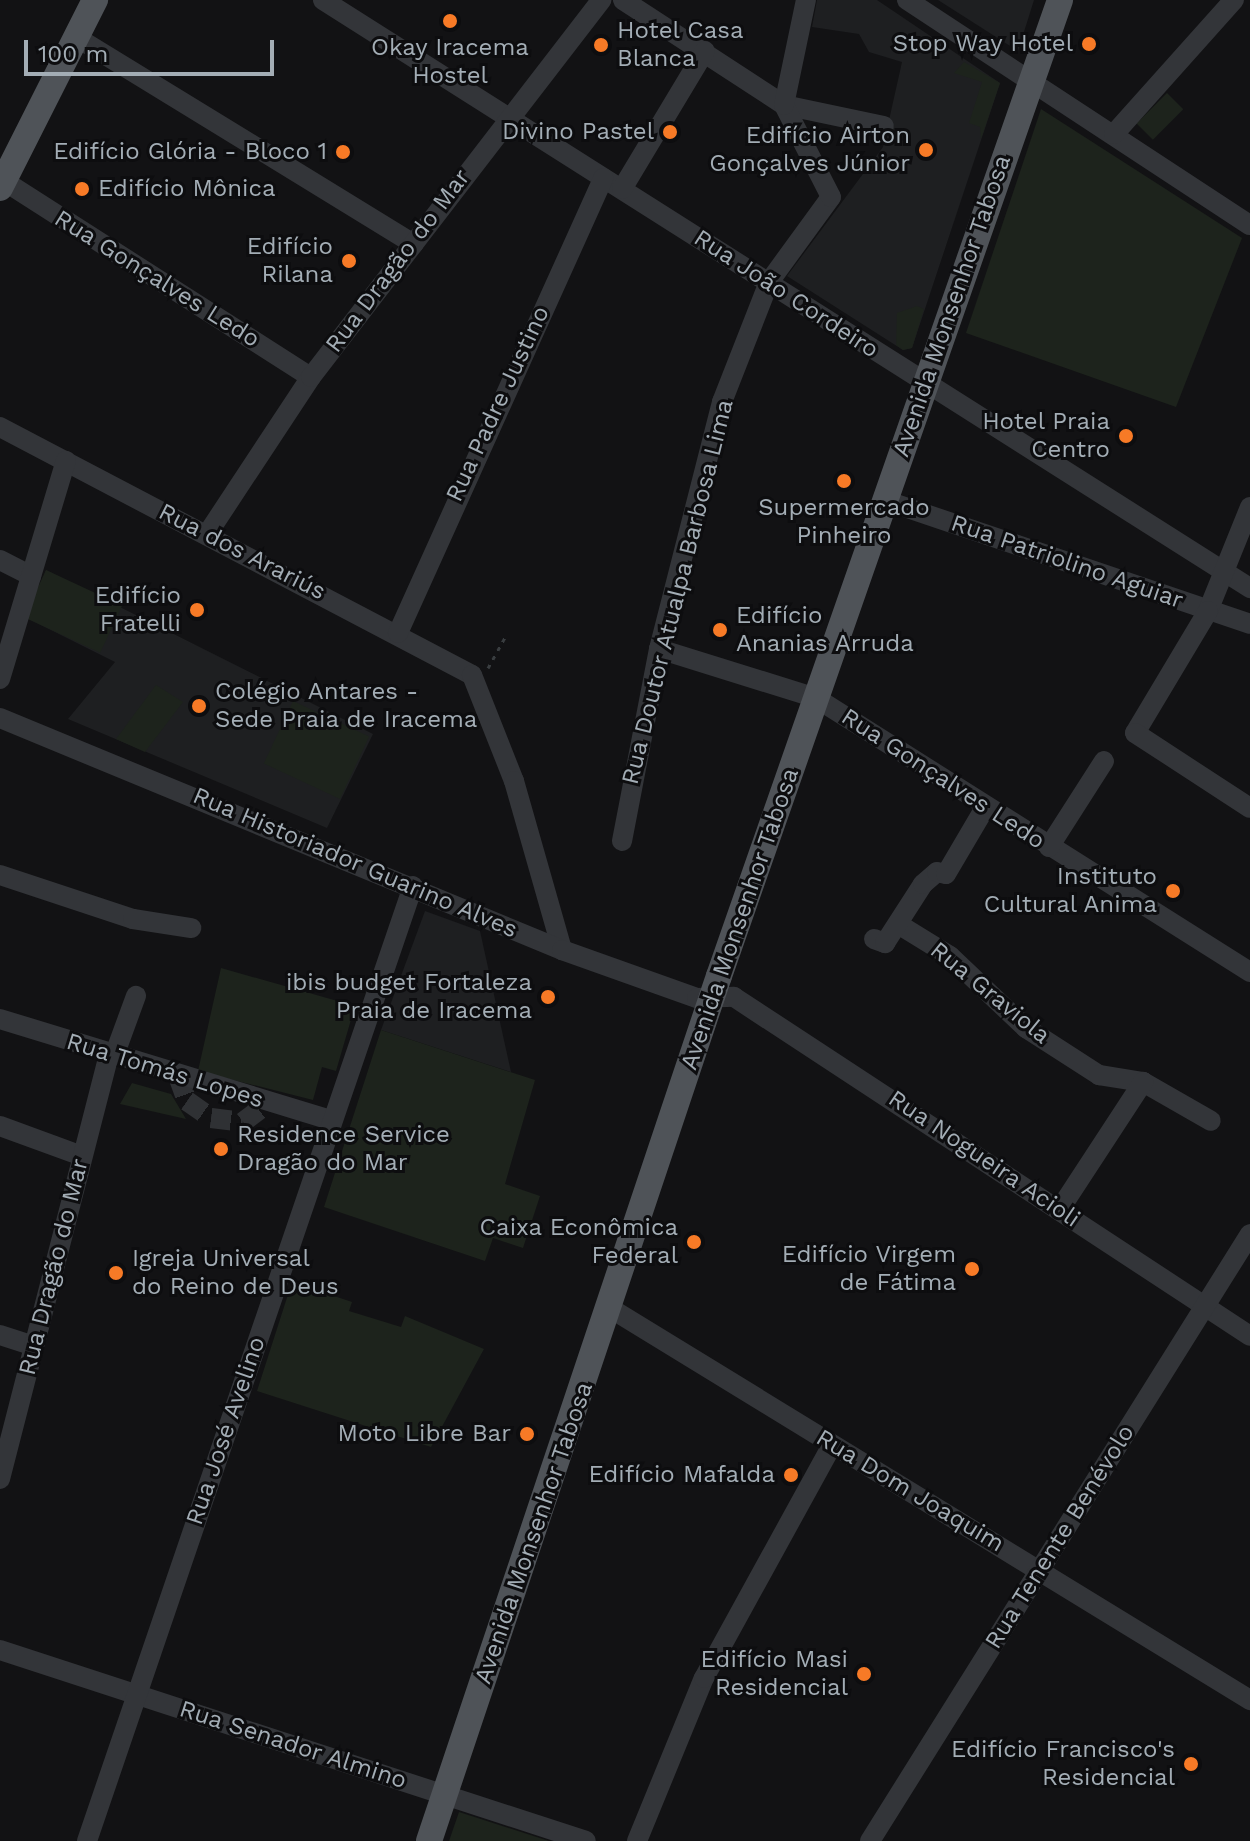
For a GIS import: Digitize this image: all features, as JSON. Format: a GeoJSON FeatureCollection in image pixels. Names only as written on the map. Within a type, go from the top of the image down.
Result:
{"type":"FeatureCollection","features":[{"type":"Feature","properties":{"kind":"main road"},"geometry":{"type":"LineString","coordinates":[[2,185],[95,0]]}},
{"type":"Feature","properties":{"kind":"main road","name":"Avenida Monsenhor Tabosa"},"geometry":{"type":"LineString","coordinates":[[429,1841],[712,998],[1060,0]]}},
{"type":"Feature","properties":{"kind":"street","name":"Rua João Cordeiro"},"geometry":{"type":"LineString","coordinates":[[323,0],[505,119],[622,189],[1250,588]]}},
{"type":"Feature","properties":{"kind":"street","name":"Rua Dragão do Mar"},"geometry":{"type":"LineString","coordinates":[[208,533],[311,377],[505,119],[601,0]]}},
{"type":"Feature","properties":{"kind":"street"},"geometry":{"type":"LineString","coordinates":[[623,0],[784,105],[884,126]]}},
{"type":"Feature","properties":{"kind":"street"},"geometry":{"type":"LineString","coordinates":[[784,105],[806,0]]}},
{"type":"Feature","properties":{"kind":"street"},"geometry":{"type":"LineString","coordinates":[[907,0],[1250,225]]}},
{"type":"Feature","properties":{"kind":"street"},"geometry":{"type":"LineString","coordinates":[[1114,134],[1234,0]]}},
{"type":"Feature","properties":{"kind":"street"},"geometry":{"type":"LineString","coordinates":[[76,37],[414,244]]}},
{"type":"Feature","properties":{"kind":"street"},"geometry":{"type":"LineString","coordinates":[[622,189],[705,51]]}},
{"type":"Feature","properties":{"kind":"street","name":"Rua Doutor Atualpa Barbosa Lima"},"geometry":{"type":"LineString","coordinates":[[622,841],[659,649],[715,422],[769,282],[831,191],[784,105]]}},
{"type":"Feature","properties":{"kind":"street","name":"Rua Padre Justino"},"geometry":{"type":"LineString","coordinates":[[398,633],[603,178]]}},
{"type":"Feature","properties":{"kind":"street","name":"Rua Gonçalves Ledo"},"geometry":{"type":"LineString","coordinates":[[2,185],[311,377]]}},
{"type":"Feature","properties":{"kind":"street","name":"Rua dos Arariús"},"geometry":{"type":"LineString","coordinates":[[0,427],[398,633],[468,671],[478,685]]}},
{"type":"Feature","properties":{"kind":"street"},"geometry":{"type":"LineString","coordinates":[[0,679],[66,461]]}},
{"type":"Feature","properties":{"kind":"street","name":"Rua Patriolino Aguiar"},"geometry":{"type":"LineString","coordinates":[[884,500],[1250,624]]}},
{"type":"Feature","properties":{"kind":"street"},"geometry":{"type":"LineString","coordinates":[[1250,507],[1243,543],[1224,571],[1208,611],[1135,735],[1250,808]]}},
{"type":"Feature","properties":{"kind":"street"},"geometry":{"type":"LineString","coordinates":[[0,560],[31,576]]}},
{"type":"Feature","properties":{"kind":"street","name":"Rua Gonçalves Ledo"},"geometry":{"type":"LineString","coordinates":[[659,649],[816,698],[1250,972]]}},
{"type":"Feature","properties":{"kind":"street"},"geometry":{"type":"LineString","coordinates":[[478,685],[562,950]]}},
{"type":"Feature","properties":{"kind":"street","name":"Rua Historiador Guarino Alves"},"geometry":{"type":"LineString","coordinates":[[0,718],[562,950],[712,998]]}},
{"type":"Feature","properties":{"kind":"street"},"geometry":{"type":"LineString","coordinates":[[1049,847],[1104,761]]}},
{"type":"Feature","properties":{"kind":"street"},"geometry":{"type":"LineString","coordinates":[[874,939],[885,943],[923,884],[937,872],[946,874],[986,806]]}},
{"type":"Feature","properties":{"kind":"street"},"geometry":{"type":"LineString","coordinates":[[0,875],[133,919],[191,928]]}},
{"type":"Feature","properties":{"kind":"street","name":"Rua José Avelino"},"geometry":{"type":"LineString","coordinates":[[87,1841],[413,886]]}},
{"type":"Feature","properties":{"kind":"street","name":"Rua Graviola"},"geometry":{"type":"LineString","coordinates":[[898,924],[950,956],[1050,1043],[1099,1075],[1143,1082],[1211,1121]]}},
{"type":"Feature","properties":{"kind":"street","name":"Rua Dragão do Mar"},"geometry":{"type":"LineString","coordinates":[[0,1479],[82,1156],[112,1055],[136,996]]}},
{"type":"Feature","properties":{"kind":"street","name":"Rua Nogueira Acioli"},"geometry":{"type":"LineString","coordinates":[[712,998],[734,997],[786,1027],[1250,1336]]}},
{"type":"Feature","properties":{"kind":"street","name":"Rua Tomás Lopes"},"geometry":{"type":"LineString","coordinates":[[0,1019],[331,1120]]}},
{"type":"Feature","properties":{"kind":"street"},"geometry":{"type":"LineString","coordinates":[[1060,1209],[1143,1082]]}},
{"type":"Feature","properties":{"kind":"street"},"geometry":{"type":"LineString","coordinates":[[0,1126],[82,1156]]}},
{"type":"Feature","properties":{"kind":"street","name":"Rua Tenente Benévolo"},"geometry":{"type":"LineString","coordinates":[[878,1838],[1039,1569],[1250,1234]]}},
{"type":"Feature","properties":{"kind":"street","name":"Rua Dom Joaquim"},"geometry":{"type":"LineString","coordinates":[[610,1308],[1250,1700]]}},
{"type":"Feature","properties":{"kind":"street"},"geometry":{"type":"LineString","coordinates":[[0,1335],[33,1346]]}},
{"type":"Feature","properties":{"kind":"street"},"geometry":{"type":"LineString","coordinates":[[637,1841],[704,1678],[832,1445]]}},
{"type":"Feature","properties":{"kind":"street","name":"Rua Senador Almino"},"geometry":{"type":"LineString","coordinates":[[0,1650],[586,1841]]}},
{"type":"Feature","properties":{"kind":"path"},"geometry":{"type":"LineString","coordinates":[[478,685],[507,634]]}},
{"type":"Feature","properties":{"kind":"shaded area","name":"Edifício Airton Gonçalves Júnior"},"geometry":{"type":"Polygon","coordinates":[[[817,0],[877,0],[1000,83],[912,348],[903,350],[787,276],[883,147],[902,62],[869,52],[859,34],[812,27],[817,0]]]}},
{"type":"Feature","properties":{"kind":"shaded area"},"geometry":{"type":"Polygon","coordinates":[[[938,0],[1034,0],[1018,51],[938,0]]]}},
{"type":"Feature","properties":{"kind":"shaded area"},"geometry":{"type":"Polygon","coordinates":[[[964,62],[1000,83],[981,139],[980,127],[969,123],[982,82],[954,73],[964,62]]]}},
{"type":"Feature","properties":{"kind":"shaded area"},"geometry":{"type":"Polygon","coordinates":[[[1167,93],[1183,109],[1153,140],[1137,123],[1167,93]]]}},
{"type":"Feature","properties":{"kind":"shaded area"},"geometry":{"type":"Polygon","coordinates":[[[1041,109],[1242,238],[1176,407],[966,333],[1041,109]]]}},
{"type":"Feature","properties":{"kind":"shaded area"},"geometry":{"type":"Polygon","coordinates":[[[917,306],[924,309],[912,348],[903,350],[896,345],[897,313],[917,306]]]}},
{"type":"Feature","properties":{"kind":"shaded area","name":"Colégio Antares - Sede Praia de Iracema"},"geometry":{"type":"Polygon","coordinates":[[[46,570],[373,734],[327,828],[68,719],[115,662],[29,619],[46,570]]]}},
{"type":"Feature","properties":{"kind":"shaded area"},"geometry":{"type":"Polygon","coordinates":[[[46,570],[122,605],[100,653],[24,617],[46,570]]]}},
{"type":"Feature","properties":{"kind":"shaded area"},"geometry":{"type":"Polygon","coordinates":[[[156,685],[183,702],[145,752],[116,739],[156,685]]]}},
{"type":"Feature","properties":{"kind":"shaded area"},"geometry":{"type":"Polygon","coordinates":[[[293,701],[369,736],[340,799],[264,764],[293,701]]]}},
{"type":"Feature","properties":{"kind":"shaded area"},"geometry":{"type":"Polygon","coordinates":[[[425,911],[480,931],[511,1072],[381,1030],[425,911]]]}},
{"type":"Feature","properties":{"kind":"shaded area"},"geometry":{"type":"Polygon","coordinates":[[[221,968],[355,1006],[336,1071],[322,1067],[313,1100],[198,1071],[221,968]]]}},
{"type":"Feature","properties":{"kind":"shaded area"},"geometry":{"type":"Polygon","coordinates":[[[381,1030],[535,1080],[505,1184],[540,1196],[523,1248],[493,1238],[485,1261],[324,1207],[381,1030]]]}},
{"type":"Feature","properties":{"kind":"shaded area"},"geometry":{"type":"Polygon","coordinates":[[[132,1083],[171,1094],[186,1119],[120,1104],[132,1083]]]}},
{"type":"Feature","properties":{"kind":"shaded area"},"geometry":{"type":"Polygon","coordinates":[[[292,1282],[352,1302],[349,1311],[401,1327],[405,1316],[484,1349],[431,1447],[257,1391],[292,1282]]]}},
{"type":"Feature","properties":{"kind":"shaded area"},"geometry":{"type":"Polygon","coordinates":[[[459,1812],[549,1841],[449,1841],[459,1812]]]}},
{"type":"Feature","properties":{"kind":"tunnel"},"geometry":{"type":"LineString","coordinates":[[178,1076],[187,1101],[211,1118],[243,1122],[268,1103]]}},
{"type":"Feature","properties":{"kind":"place","name":"Okay Iracema Hostel"},"geometry":{"type":"Point","coordinates":[450,21]}},
{"type":"Feature","properties":{"kind":"place","name":"Stop Way Hotel"},"geometry":{"type":"Point","coordinates":[1089,44]}},
{"type":"Feature","properties":{"kind":"place","name":"Hotel Casa Blanca"},"geometry":{"type":"Point","coordinates":[601,45]}},
{"type":"Feature","properties":{"kind":"place","name":"Divino Pastel"},"geometry":{"type":"Point","coordinates":[670,132]}},
{"type":"Feature","properties":{"kind":"place","name":"Edifício Airton Gonçalves Júnior"},"geometry":{"type":"Point","coordinates":[926,150]}},
{"type":"Feature","properties":{"kind":"place","name":"Edifício Glória - Bloco 1"},"geometry":{"type":"Point","coordinates":[343,152]}},
{"type":"Feature","properties":{"kind":"place","name":"Edifício Mônica"},"geometry":{"type":"Point","coordinates":[82,189]}},
{"type":"Feature","properties":{"kind":"place","name":"Edifício Rilana"},"geometry":{"type":"Point","coordinates":[349,261]}},
{"type":"Feature","properties":{"kind":"place","name":"Hotel Praia Centro"},"geometry":{"type":"Point","coordinates":[1126,436]}},
{"type":"Feature","properties":{"kind":"place","name":"Supermercado Pinheiro"},"geometry":{"type":"Point","coordinates":[844,481]}},
{"type":"Feature","properties":{"kind":"place","name":"Edifício Fratelli"},"geometry":{"type":"Point","coordinates":[197,610]}},
{"type":"Feature","properties":{"kind":"place","name":"Edifício Ananias Arruda"},"geometry":{"type":"Point","coordinates":[720,630]}},
{"type":"Feature","properties":{"kind":"place","name":"Colégio Antares - Sede Praia de Iracema"},"geometry":{"type":"Point","coordinates":[199,706]}},
{"type":"Feature","properties":{"kind":"place","name":"Instituto Cultural Anima"},"geometry":{"type":"Point","coordinates":[1173,891]}},
{"type":"Feature","properties":{"kind":"place","name":"ibis budget Fortaleza Praia de Iracema"},"geometry":{"type":"Point","coordinates":[548,997]}},
{"type":"Feature","properties":{"kind":"place","name":"Residence Service Dragão do Mar"},"geometry":{"type":"Point","coordinates":[221,1149]}},
{"type":"Feature","properties":{"kind":"place","name":"Caixa Econômica Federal"},"geometry":{"type":"Point","coordinates":[694,1242]}},
{"type":"Feature","properties":{"kind":"place","name":"Edifício Virgem de Fátima"},"geometry":{"type":"Point","coordinates":[972,1269]}},
{"type":"Feature","properties":{"kind":"place","name":"Igreja Universal do Reino de Deus"},"geometry":{"type":"Point","coordinates":[116,1273]}},
{"type":"Feature","properties":{"kind":"place","name":"Moto Libre Bar"},"geometry":{"type":"Point","coordinates":[527,1434]}},
{"type":"Feature","properties":{"kind":"place","name":"Edifício Mafalda"},"geometry":{"type":"Point","coordinates":[791,1475]}},
{"type":"Feature","properties":{"kind":"place","name":"Edifício Masi Residencial"},"geometry":{"type":"Point","coordinates":[864,1674]}},
{"type":"Feature","properties":{"kind":"place","name":"Edifício Francisco's Residencial"},"geometry":{"type":"Point","coordinates":[1191,1764]}}]}
